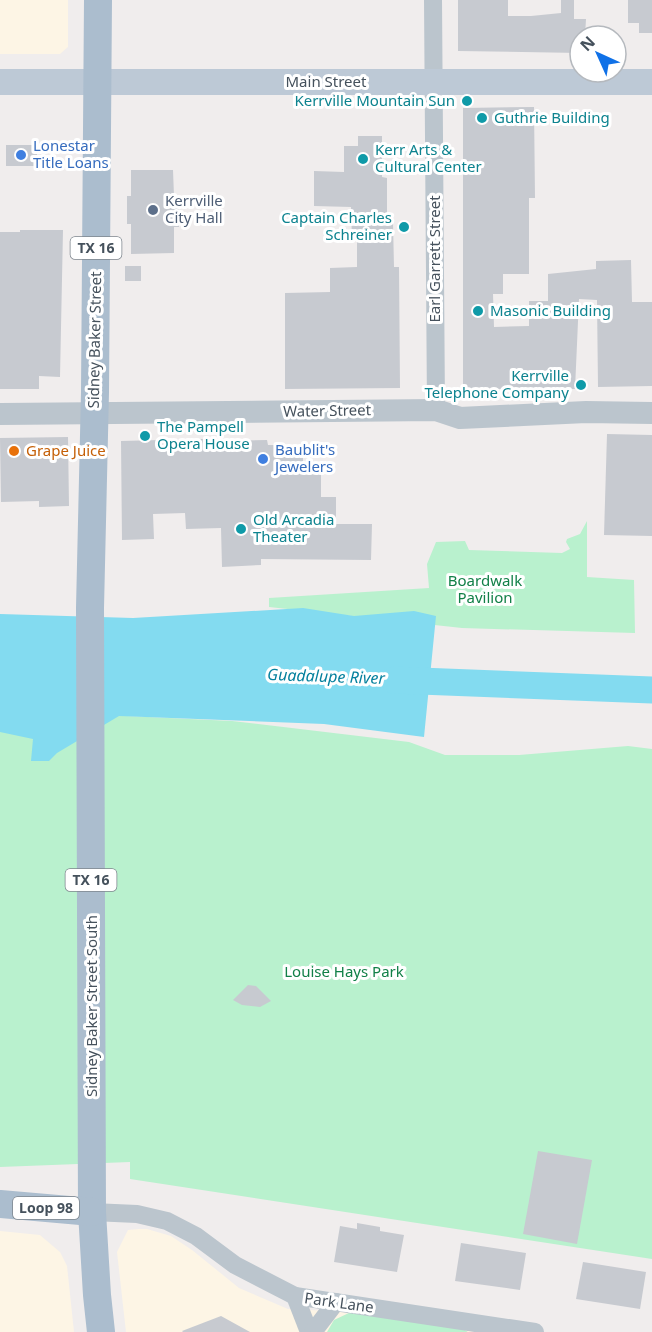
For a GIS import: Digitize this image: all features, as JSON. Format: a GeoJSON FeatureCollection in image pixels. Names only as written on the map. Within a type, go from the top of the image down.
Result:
{"type":"FeatureCollection","features":[{"type":"Feature","properties":{"kind":"main road","name":"Sidney Baker Street"},"geometry":{"type":"LineString","coordinates":[[90,608],[98,0]]}},
{"type":"Feature","properties":{"kind":"main road","name":"Main Street"},"geometry":{"type":"LineString","coordinates":[[0,82],[652,82]]}},
{"type":"Feature","properties":{"kind":"main road","name":"Sidney Baker Street South"},"geometry":{"type":"LineString","coordinates":[[90,608],[92,1212],[101,1332]]}},
{"type":"Feature","properties":{"kind":"main road","name":"Loop 98"},"geometry":{"type":"LineString","coordinates":[[0,1204],[92,1212]]}},
{"type":"Feature","properties":{"kind":"street","name":"Earl Garrett Street"},"geometry":{"type":"LineString","coordinates":[[433,0],[436,410]]}},
{"type":"Feature","properties":{"kind":"street","name":"Water Street"},"geometry":{"type":"LineString","coordinates":[[0,414],[436,410],[460,418],[586,412],[652,412]]}},
{"type":"Feature","properties":{"kind":"street","name":"Park Lane"},"geometry":{"type":"LineString","coordinates":[[92,1212],[137,1214],[167,1221],[196,1236],[235,1265],[295,1296],[535,1332]]}},
{"type":"Feature","properties":{"kind":"street"},"geometry":{"type":"LineString","coordinates":[[295,1296],[311,1332],[336,1302]]}},
{"type":"Feature","properties":{"kind":"shaded area"},"geometry":{"type":"Polygon","coordinates":[[[0,0],[68,0],[68,47],[60,54],[0,54],[0,0]]]}},
{"type":"Feature","properties":{"kind":"shaded area"},"geometry":{"type":"Polygon","coordinates":[[[147,1229],[171,1236],[239,1288],[288,1309],[351,1312],[481,1332],[126,1332],[117,1252],[128,1230],[147,1229]]]}},
{"type":"Feature","properties":{"kind":"shaded area"},"geometry":{"type":"Polygon","coordinates":[[[0,1231],[40,1235],[60,1252],[67,1266],[74,1332],[0,1332],[0,1231]]]}},
{"type":"Feature","properties":{"kind":"green space","name":"Boardwalk Pavilion"},"geometry":{"type":"Polygon","coordinates":[[[587,521],[587,577],[634,580],[635,633],[462,628],[269,607],[269,598],[429,588],[427,564],[436,542],[465,541],[469,550],[562,553],[570,549],[566,542],[567,539],[580,534],[587,521]]]}},
{"type":"Feature","properties":{"kind":"green space","name":"Louise Hays Park"},"geometry":{"type":"Polygon","coordinates":[[[0,710],[232,721],[409,742],[445,755],[519,755],[628,746],[652,749],[652,1259],[130,1179],[130,1162],[0,1167],[0,710]]]}},
{"type":"Feature","properties":{"kind":"green space"},"geometry":{"type":"Polygon","coordinates":[[[351,1312],[463,1329],[468,1332],[327,1332],[334,1320],[351,1312]]]}},
{"type":"Feature","properties":{"kind":"water"},"geometry":{"type":"Polygon","coordinates":[[[303,608],[354,616],[414,611],[436,616],[424,737],[324,724],[119,716],[57,753],[49,761],[31,761],[33,739],[0,732],[0,614],[133,618],[303,608]]]}},
{"type":"Feature","properties":{"kind":"building"},"geometry":{"type":"Polygon","coordinates":[[[458,0],[508,0],[508,16],[531,16],[561,13],[561,0],[574,0],[574,19],[586,19],[586,24],[568,24],[568,53],[458,51],[458,0]]]}},
{"type":"Feature","properties":{"kind":"building"},"geometry":{"type":"Polygon","coordinates":[[[628,0],[652,0],[652,33],[639,33],[639,23],[628,23],[628,0]]]}},
{"type":"Feature","properties":{"kind":"building"},"geometry":{"type":"Polygon","coordinates":[[[534,107],[535,198],[529,198],[529,274],[503,274],[503,294],[493,294],[494,327],[529,326],[529,301],[548,301],[548,274],[596,269],[596,261],[631,260],[632,302],[652,302],[652,386],[598,387],[597,300],[579,299],[575,389],[463,389],[463,108],[534,107]]]}},
{"type":"Feature","properties":{"kind":"building"},"geometry":{"type":"Polygon","coordinates":[[[358,136],[382,136],[382,177],[387,178],[387,215],[391,215],[391,223],[393,223],[394,267],[399,267],[400,388],[285,389],[285,293],[330,292],[330,268],[357,267],[357,240],[352,240],[351,207],[314,206],[314,171],[344,172],[344,146],[358,146],[358,136]]]}},
{"type":"Feature","properties":{"kind":"building","name":"Lonestar Title Loans"},"geometry":{"type":"Polygon","coordinates":[[[6,145],[37,145],[37,166],[6,166],[6,145]]]}},
{"type":"Feature","properties":{"kind":"building","name":"Kerrville City Hall"},"geometry":{"type":"Polygon","coordinates":[[[131,170],[173,170],[174,196],[178,196],[179,227],[174,227],[174,253],[131,254],[131,224],[127,224],[127,196],[131,196],[131,170]]]}},
{"type":"Feature","properties":{"kind":"building"},"geometry":{"type":"Polygon","coordinates":[[[20,230],[63,230],[60,377],[39,376],[39,389],[0,389],[0,232],[20,232],[20,230]]]}},
{"type":"Feature","properties":{"kind":"building"},"geometry":{"type":"Polygon","coordinates":[[[125,266],[141,266],[141,281],[125,281],[125,266]]]}},
{"type":"Feature","properties":{"kind":"building"},"geometry":{"type":"Polygon","coordinates":[[[607,434],[652,435],[652,536],[604,535],[607,434]]]}},
{"type":"Feature","properties":{"kind":"building"},"geometry":{"type":"Polygon","coordinates":[[[68,437],[69,506],[39,507],[39,501],[1,502],[0,438],[68,437]]]}},
{"type":"Feature","properties":{"kind":"building"},"geometry":{"type":"Polygon","coordinates":[[[267,440],[268,445],[303,445],[303,469],[321,469],[321,497],[336,497],[336,524],[372,524],[371,560],[261,559],[261,565],[222,567],[221,528],[186,529],[185,513],[153,514],[154,539],[122,540],[121,441],[267,440]]]}},
{"type":"Feature","properties":{"kind":"building"},"geometry":{"type":"Polygon","coordinates":[[[248,985],[256,986],[271,1001],[260,1007],[242,1005],[233,1000],[248,985]]]}},
{"type":"Feature","properties":{"kind":"building"},"geometry":{"type":"Polygon","coordinates":[[[538,1151],[592,1160],[577,1244],[523,1234],[538,1151]]]}},
{"type":"Feature","properties":{"kind":"building"},"geometry":{"type":"Polygon","coordinates":[[[357,1223],[380,1227],[380,1231],[404,1235],[397,1272],[334,1262],[340,1226],[357,1229],[357,1223]]]}},
{"type":"Feature","properties":{"kind":"building"},"geometry":{"type":"Polygon","coordinates":[[[461,1243],[526,1253],[520,1290],[455,1281],[461,1243]]]}},
{"type":"Feature","properties":{"kind":"building"},"geometry":{"type":"Polygon","coordinates":[[[583,1262],[646,1272],[640,1309],[576,1299],[583,1262]]]}},
{"type":"Feature","properties":{"kind":"building"},"geometry":{"type":"Polygon","coordinates":[[[221,1316],[250,1332],[182,1331],[221,1316]]]}},
{"type":"Feature","properties":{"kind":"waterway","name":"Guadalupe River"},"geometry":{"type":"LineString","coordinates":[[394,680],[652,690]]}},
{"type":"Feature","properties":{"kind":"place","name":"Kerrville Mountain Sun"},"geometry":{"type":"Point","coordinates":[467,101]}},
{"type":"Feature","properties":{"kind":"place","name":"Guthrie Building"},"geometry":{"type":"Point","coordinates":[482,118]}},
{"type":"Feature","properties":{"kind":"place","name":"Lonestar Title Loans"},"geometry":{"type":"Point","coordinates":[21,155]}},
{"type":"Feature","properties":{"kind":"place","name":"Kerr Arts & Cultural Center"},"geometry":{"type":"Point","coordinates":[363,159]}},
{"type":"Feature","properties":{"kind":"place","name":"Kerrville City Hall"},"geometry":{"type":"Point","coordinates":[153,210]}},
{"type":"Feature","properties":{"kind":"place","name":"Captain Charles Schreiner"},"geometry":{"type":"Point","coordinates":[404,227]}},
{"type":"Feature","properties":{"kind":"place","name":"Masonic Building"},"geometry":{"type":"Point","coordinates":[478,311]}},
{"type":"Feature","properties":{"kind":"place","name":"Kerrville Telephone Company"},"geometry":{"type":"Point","coordinates":[581,385]}},
{"type":"Feature","properties":{"kind":"place","name":"The Pampell Opera House"},"geometry":{"type":"Point","coordinates":[145,436]}},
{"type":"Feature","properties":{"kind":"place","name":"Grape Juice"},"geometry":{"type":"Point","coordinates":[14,451]}},
{"type":"Feature","properties":{"kind":"place","name":"Baublit's Jewelers"},"geometry":{"type":"Point","coordinates":[263,459]}},
{"type":"Feature","properties":{"kind":"place","name":"Old Arcadia Theater"},"geometry":{"type":"Point","coordinates":[241,529]}}]}
